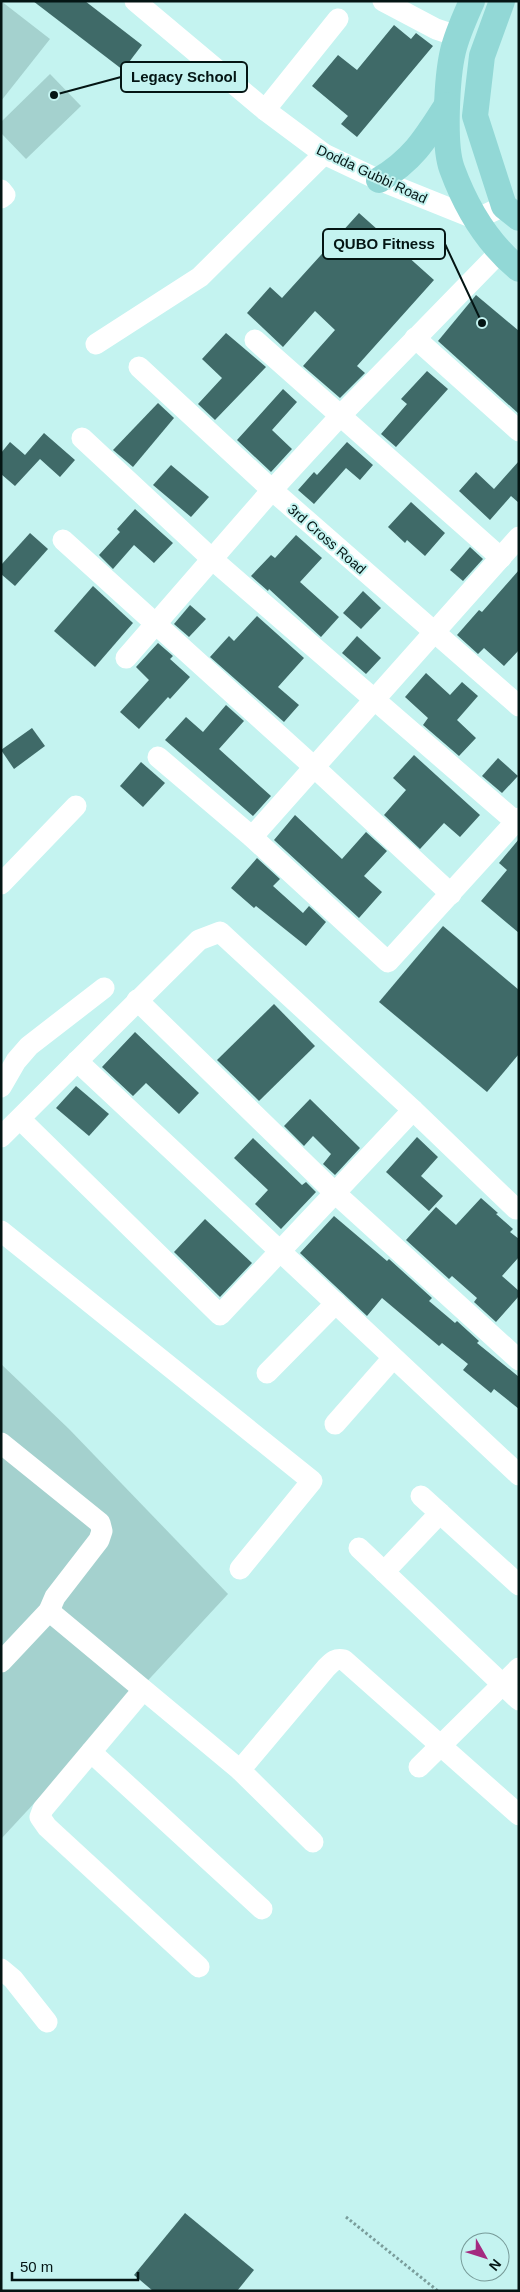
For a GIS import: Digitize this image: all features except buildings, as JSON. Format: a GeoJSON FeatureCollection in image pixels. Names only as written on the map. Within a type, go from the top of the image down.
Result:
{"type":"FeatureCollection","features":[{"type":"Feature","properties":{"kind":"main road"},"geometry":{"type":"LineString","coordinates":[[472,1],[452,52],[447,105],[451,167],[476,219],[499,253],[519,269]]}},
{"type":"Feature","properties":{"kind":"main road"},"geometry":{"type":"LineString","coordinates":[[502,1],[482,56],[475,116],[511,212]]}},
{"type":"Feature","properties":{"kind":"main road"},"geometry":{"type":"LineString","coordinates":[[379,180],[409,160],[421,146],[447,105]]}},
{"type":"Feature","properties":{"kind":"street","name":"Dodda Gubbi Road"},"geometry":{"type":"LineString","coordinates":[[135,1],[265,110],[324,154],[379,180],[476,219]]}},
{"type":"Feature","properties":{"kind":"street"},"geometry":{"type":"LineString","coordinates":[[383,1],[436,28],[457,36]]}},
{"type":"Feature","properties":{"kind":"street"},"geometry":{"type":"LineString","coordinates":[[265,110],[338,18]]}},
{"type":"Feature","properties":{"kind":"street"},"geometry":{"type":"LineString","coordinates":[[96,344],[200,277],[324,154]]}},
{"type":"Feature","properties":{"kind":"street"},"geometry":{"type":"LineString","coordinates":[[1,190],[5,195],[1,198]]}},
{"type":"Feature","properties":{"kind":"street"},"geometry":{"type":"LineString","coordinates":[[476,219],[511,212]]}},
{"type":"Feature","properties":{"kind":"street"},"geometry":{"type":"LineString","coordinates":[[126,658],[272,490],[341,415],[499,253]]}},
{"type":"Feature","properties":{"kind":"street"},"geometry":{"type":"LineString","coordinates":[[415,338],[519,431]]}},
{"type":"Feature","properties":{"kind":"street"},"geometry":{"type":"LineString","coordinates":[[255,340],[501,558]]}},
{"type":"Feature","properties":{"kind":"street","name":"3rd Cross Road"},"geometry":{"type":"LineString","coordinates":[[139,367],[272,490],[519,706]]}},
{"type":"Feature","properties":{"kind":"street"},"geometry":{"type":"LineString","coordinates":[[82,438],[212,559],[373,700],[517,820],[388,962],[252,837],[158,757]]}},
{"type":"Feature","properties":{"kind":"street"},"geometry":{"type":"LineString","coordinates":[[252,837],[519,537]]}},
{"type":"Feature","properties":{"kind":"street"},"geometry":{"type":"LineString","coordinates":[[63,540],[314,766],[451,894]]}},
{"type":"Feature","properties":{"kind":"street"},"geometry":{"type":"LineString","coordinates":[[1,884],[76,806]]}},
{"type":"Feature","properties":{"kind":"street"},"geometry":{"type":"LineString","coordinates":[[2,1134],[20,1119],[199,940],[220,932],[413,1110],[516,1209]]}},
{"type":"Feature","properties":{"kind":"street"},"geometry":{"type":"LineString","coordinates":[[1,1087],[16,1061],[29,1046],[104,988]]}},
{"type":"Feature","properties":{"kind":"street"},"geometry":{"type":"LineString","coordinates":[[137,1000],[334,1193],[519,1360]]}},
{"type":"Feature","properties":{"kind":"street"},"geometry":{"type":"LineString","coordinates":[[77,1061],[519,1475]]}},
{"type":"Feature","properties":{"kind":"street"},"geometry":{"type":"LineString","coordinates":[[20,1119],[220,1315],[413,1110]]}},
{"type":"Feature","properties":{"kind":"street"},"geometry":{"type":"LineString","coordinates":[[1,1231],[312,1481],[240,1569]]}},
{"type":"Feature","properties":{"kind":"street"},"geometry":{"type":"LineString","coordinates":[[267,1373],[336,1303]]}},
{"type":"Feature","properties":{"kind":"street"},"geometry":{"type":"LineString","coordinates":[[335,1424],[393,1358]]}},
{"type":"Feature","properties":{"kind":"street"},"geometry":{"type":"LineString","coordinates":[[1,1442],[100,1523],[102,1531],[99,1540],[55,1597],[49,1611],[1,1662]]}},
{"type":"Feature","properties":{"kind":"street"},"geometry":{"type":"LineString","coordinates":[[421,1496],[519,1584]]}},
{"type":"Feature","properties":{"kind":"street"},"geometry":{"type":"LineString","coordinates":[[384,1572],[440,1513]]}},
{"type":"Feature","properties":{"kind":"street"},"geometry":{"type":"LineString","coordinates":[[359,1548],[519,1700]]}},
{"type":"Feature","properties":{"kind":"street"},"geometry":{"type":"LineString","coordinates":[[49,1611],[240,1770],[313,1842]]}},
{"type":"Feature","properties":{"kind":"street"},"geometry":{"type":"LineString","coordinates":[[240,1770],[326,1668],[334,1660],[339,1659],[344,1660],[519,1815]]}},
{"type":"Feature","properties":{"kind":"street"},"geometry":{"type":"LineString","coordinates":[[419,1767],[439,1745],[519,1668]]}},
{"type":"Feature","properties":{"kind":"street"},"geometry":{"type":"LineString","coordinates":[[143,1690],[43,1809],[40,1817],[47,1827],[199,1967]]}},
{"type":"Feature","properties":{"kind":"street"},"geometry":{"type":"LineString","coordinates":[[91,1752],[262,1909]]}},
{"type":"Feature","properties":{"kind":"street"},"geometry":{"type":"LineString","coordinates":[[1,1969],[13,1979],[47,2022]]}},
{"type":"Feature","properties":{"kind":"path"},"geometry":{"type":"LineString","coordinates":[[346,2217],[438,2291]]}},
{"type":"Feature","properties":{"kind":"shaded area"},"geometry":{"type":"Polygon","coordinates":[[[1,1],[50,39],[1,101],[1,1]]]}},
{"type":"Feature","properties":{"kind":"shaded area"},"geometry":{"type":"Polygon","coordinates":[[[50,74],[81,106],[26,159],[1,133],[1,122],[50,74]]]}},
{"type":"Feature","properties":{"kind":"shaded area"},"geometry":{"type":"Polygon","coordinates":[[[1,1364],[69,1429],[228,1594],[1,1839],[1,1364]]]}},
{"type":"Feature","properties":{"kind":"place","name":"Legacy School"},"geometry":{"type":"Point","coordinates":[54,95]}},
{"type":"Feature","properties":{"kind":"place","name":"QUBO Fitness"},"geometry":{"type":"Point","coordinates":[482,323]}}]}
